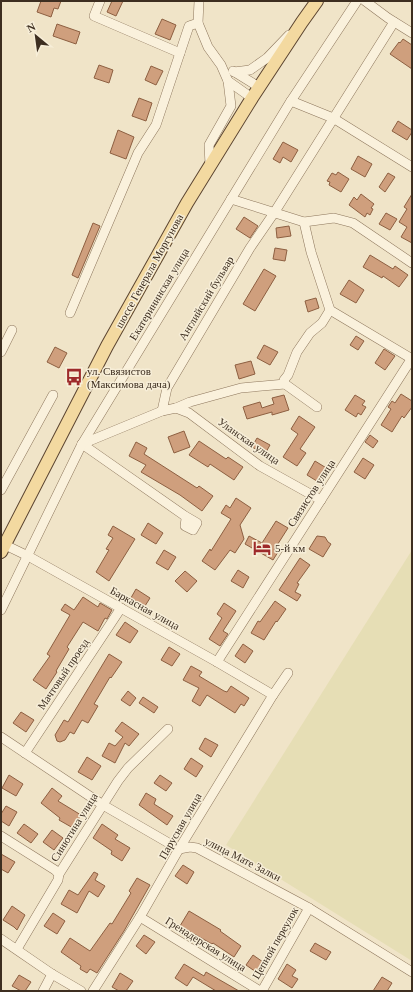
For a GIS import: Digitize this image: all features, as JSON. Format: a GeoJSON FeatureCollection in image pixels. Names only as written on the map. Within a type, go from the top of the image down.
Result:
{"type":"FeatureCollection","features":[{"type":"Feature","properties":{"kind":"main road","name":"шоссе Генерала Моргунова"},"geometry":{"type":"LineString","coordinates":[[2,547],[107,346],[187,204],[259,87],[317,1]]}},
{"type":"Feature","properties":{"kind":"street"},"geometry":{"type":"LineString","coordinates":[[100,1],[94,16],[180,53]]}},
{"type":"Feature","properties":{"kind":"street"},"geometry":{"type":"LineString","coordinates":[[199,1],[198,23],[208,47],[220,65],[228,81],[230,106],[209,145],[210,165]]}},
{"type":"Feature","properties":{"kind":"street","name":"Екатерининская улица"},"geometry":{"type":"LineString","coordinates":[[1,610],[82,444],[291,101],[357,1]]}},
{"type":"Feature","properties":{"kind":"street"},"geometry":{"type":"LineString","coordinates":[[365,1],[412,34]]}},
{"type":"Feature","properties":{"kind":"street"},"geometry":{"type":"LineString","coordinates":[[234,72],[250,70],[267,58],[302,22]]}},
{"type":"Feature","properties":{"kind":"street","name":"Английский бульвар"},"geometry":{"type":"LineString","coordinates":[[162,411],[167,388],[250,248],[274,213],[394,22]]}},
{"type":"Feature","properties":{"kind":"street"},"geometry":{"type":"LineString","coordinates":[[70,313],[138,153],[156,125],[189,26],[198,23]]}},
{"type":"Feature","properties":{"kind":"street"},"geometry":{"type":"LineString","coordinates":[[220,65],[259,87]]}},
{"type":"Feature","properties":{"kind":"street"},"geometry":{"type":"LineString","coordinates":[[228,81],[252,98]]}},
{"type":"Feature","properties":{"kind":"street"},"geometry":{"type":"LineString","coordinates":[[291,101],[333,118],[412,167]]}},
{"type":"Feature","properties":{"kind":"street"},"geometry":{"type":"LineString","coordinates":[[231,199],[304,222],[334,218],[353,223],[412,263]]}},
{"type":"Feature","properties":{"kind":"street"},"geometry":{"type":"LineString","coordinates":[[304,222],[311,252],[330,310],[412,358]]}},
{"type":"Feature","properties":{"kind":"street"},"geometry":{"type":"LineString","coordinates":[[285,384],[284,380],[288,375],[297,352],[310,333],[322,322],[330,310]]}},
{"type":"Feature","properties":{"kind":"street"},"geometry":{"type":"LineString","coordinates":[[1,352],[12,330]]}},
{"type":"Feature","properties":{"kind":"street","name":"Связистов улица"},"geometry":{"type":"LineString","coordinates":[[217,662],[412,358]]}},
{"type":"Feature","properties":{"kind":"street"},"geometry":{"type":"LineString","coordinates":[[82,444],[162,411],[241,388],[285,384],[317,407]]}},
{"type":"Feature","properties":{"kind":"street"},"geometry":{"type":"LineString","coordinates":[[1,490],[53,395]]}},
{"type":"Feature","properties":{"kind":"street","name":"Уланская улица"},"geometry":{"type":"LineString","coordinates":[[176,408],[189,413],[260,466],[321,500]]}},
{"type":"Feature","properties":{"kind":"street"},"geometry":{"type":"LineString","coordinates":[[82,444],[185,516]]}},
{"type":"Feature","properties":{"kind":"street","name":"Баркасная улица"},"geometry":{"type":"LineString","coordinates":[[2,547],[28,556],[273,695]]}},
{"type":"Feature","properties":{"kind":"street","name":"Мачтовый проезд"},"geometry":{"type":"LineString","coordinates":[[25,753],[121,608]]}},
{"type":"Feature","properties":{"kind":"street","name":"Парусная улица"},"geometry":{"type":"LineString","coordinates":[[94,991],[140,917],[179,849],[288,673]]}},
{"type":"Feature","properties":{"kind":"street","name":"Синютина улица"},"geometry":{"type":"LineString","coordinates":[[17,949],[58,880],[59,874],[128,768],[168,730]]}},
{"type":"Feature","properties":{"kind":"street"},"geometry":{"type":"LineString","coordinates":[[1,737],[103,805],[179,849]]}},
{"type":"Feature","properties":{"kind":"street"},"geometry":{"type":"LineString","coordinates":[[1,836],[59,874]]}},
{"type":"Feature","properties":{"kind":"street","name":"улица Мате Залки"},"geometry":{"type":"LineString","coordinates":[[179,849],[190,847],[198,848],[310,908],[412,972]]}},
{"type":"Feature","properties":{"kind":"street","name":"Цепной переулок"},"geometry":{"type":"LineString","coordinates":[[261,991],[310,908]]}},
{"type":"Feature","properties":{"kind":"street","name":"Гренадерская улица"},"geometry":{"type":"LineString","coordinates":[[140,917],[261,991]]}},
{"type":"Feature","properties":{"kind":"street"},"geometry":{"type":"LineString","coordinates":[[1,939],[52,974],[81,991]]}},
{"type":"Feature","properties":{"kind":"street"},"geometry":{"type":"LineString","coordinates":[[43,991],[52,974]]}},
{"type":"Feature","properties":{"kind":"shaded area"},"geometry":{"type":"Polygon","coordinates":[[[412,550],[412,961],[226,845],[412,550]]]}},
{"type":"Feature","properties":{"kind":"building"},"geometry":{"type":"Polygon","coordinates":[[[41,1],[61,1],[58,9],[54,8],[51,17],[37,12],[41,1]]]}},
{"type":"Feature","properties":{"kind":"building"},"geometry":{"type":"Polygon","coordinates":[[[112,1],[123,1],[116,16],[107,12],[112,1]]]}},
{"type":"Feature","properties":{"kind":"building"},"geometry":{"type":"Polygon","coordinates":[[[162,19],[176,25],[170,40],[155,34],[162,19]]]}},
{"type":"Feature","properties":{"kind":"building"},"geometry":{"type":"Polygon","coordinates":[[[57,24],[80,32],[76,44],[53,36],[57,24]]]}},
{"type":"Feature","properties":{"kind":"building"},"geometry":{"type":"Polygon","coordinates":[[[403,39],[412,45],[412,69],[390,54],[403,39]]]}},
{"type":"Feature","properties":{"kind":"building"},"geometry":{"type":"Polygon","coordinates":[[[99,65],[113,70],[109,83],[94,78],[99,65]]]}},
{"type":"Feature","properties":{"kind":"building"},"geometry":{"type":"Polygon","coordinates":[[[151,66],[163,71],[156,85],[145,80],[151,66]]]}},
{"type":"Feature","properties":{"kind":"building"},"geometry":{"type":"Polygon","coordinates":[[[139,98],[152,103],[146,121],[132,116],[139,98]]]}},
{"type":"Feature","properties":{"kind":"building"},"geometry":{"type":"Polygon","coordinates":[[[398,121],[412,130],[407,140],[392,131],[398,121]]]}},
{"type":"Feature","properties":{"kind":"building"},"geometry":{"type":"Polygon","coordinates":[[[118,130],[134,137],[126,159],[110,153],[118,130]]]}},
{"type":"Feature","properties":{"kind":"building"},"geometry":{"type":"Polygon","coordinates":[[[283,142],[298,150],[291,162],[283,157],[280,163],[273,159],[283,142]]]}},
{"type":"Feature","properties":{"kind":"building"},"geometry":{"type":"Polygon","coordinates":[[[358,156],[372,164],[365,177],[351,169],[358,156]]]}},
{"type":"Feature","properties":{"kind":"building"},"geometry":{"type":"Polygon","coordinates":[[[338,172],[349,179],[341,192],[329,185],[330,182],[327,181],[332,173],[336,175],[338,172]]]}},
{"type":"Feature","properties":{"kind":"building"},"geometry":{"type":"Polygon","coordinates":[[[388,173],[395,177],[385,192],[379,187],[388,173]]]}},
{"type":"Feature","properties":{"kind":"building"},"geometry":{"type":"Polygon","coordinates":[[[361,194],[374,204],[371,208],[373,209],[370,215],[367,213],[365,217],[349,205],[354,197],[357,200],[361,194]]]}},
{"type":"Feature","properties":{"kind":"building"},"geometry":{"type":"Polygon","coordinates":[[[412,194],[412,243],[401,237],[407,227],[399,222],[407,209],[404,207],[412,194]]]}},
{"type":"Feature","properties":{"kind":"building"},"geometry":{"type":"Polygon","coordinates":[[[386,213],[397,219],[390,230],[379,224],[386,213]]]}},
{"type":"Feature","properties":{"kind":"building"},"geometry":{"type":"Polygon","coordinates":[[[244,217],[258,226],[250,238],[236,229],[244,217]]]}},
{"type":"Feature","properties":{"kind":"building"},"geometry":{"type":"Polygon","coordinates":[[[93,223],[100,226],[78,278],[72,275],[93,223]]]}},
{"type":"Feature","properties":{"kind":"building"},"geometry":{"type":"Polygon","coordinates":[[[289,226],[291,236],[277,238],[276,228],[289,226]]]}},
{"type":"Feature","properties":{"kind":"building"},"geometry":{"type":"Polygon","coordinates":[[[275,248],[287,250],[285,261],[273,259],[275,248]]]}},
{"type":"Feature","properties":{"kind":"building"},"geometry":{"type":"Polygon","coordinates":[[[370,255],[393,269],[395,266],[408,275],[399,287],[383,276],[382,278],[363,267],[370,255]]]}},
{"type":"Feature","properties":{"kind":"building"},"geometry":{"type":"Polygon","coordinates":[[[264,269],[276,276],[255,311],[243,304],[264,269]]]}},
{"type":"Feature","properties":{"kind":"building"},"geometry":{"type":"Polygon","coordinates":[[[349,280],[364,290],[356,303],[340,294],[349,280]]]}},
{"type":"Feature","properties":{"kind":"building"},"geometry":{"type":"Polygon","coordinates":[[[316,298],[319,308],[308,312],[305,301],[316,298]]]}},
{"type":"Feature","properties":{"kind":"building"},"geometry":{"type":"Polygon","coordinates":[[[356,336],[364,341],[358,350],[350,345],[356,336]]]}},
{"type":"Feature","properties":{"kind":"building"},"geometry":{"type":"Polygon","coordinates":[[[264,345],[278,352],[270,365],[257,358],[264,345]]]}},
{"type":"Feature","properties":{"kind":"building"},"geometry":{"type":"Polygon","coordinates":[[[55,347],[67,353],[59,368],[47,362],[55,347]]]}},
{"type":"Feature","properties":{"kind":"building"},"geometry":{"type":"Polygon","coordinates":[[[384,349],[395,356],[385,370],[375,363],[384,349]]]}},
{"type":"Feature","properties":{"kind":"building"},"geometry":{"type":"Polygon","coordinates":[[[251,361],[255,374],[239,379],[235,365],[251,361]]]}},
{"type":"Feature","properties":{"kind":"building"},"geometry":{"type":"Polygon","coordinates":[[[401,394],[412,401],[412,407],[404,418],[402,416],[392,432],[381,425],[391,409],[388,407],[392,401],[395,403],[401,394]]]}},
{"type":"Feature","properties":{"kind":"building"},"geometry":{"type":"Polygon","coordinates":[[[284,395],[289,410],[272,415],[272,412],[247,419],[243,407],[260,402],[262,408],[274,404],[272,398],[284,395]]]}},
{"type":"Feature","properties":{"kind":"building"},"geometry":{"type":"Polygon","coordinates":[[[355,395],[365,401],[362,405],[366,407],[361,415],[358,413],[356,417],[345,410],[355,395]]]}},
{"type":"Feature","properties":{"kind":"building"},"geometry":{"type":"Polygon","coordinates":[[[299,416],[315,427],[300,449],[306,453],[297,466],[283,457],[298,434],[291,429],[299,416]]]}},
{"type":"Feature","properties":{"kind":"building"},"geometry":{"type":"Polygon","coordinates":[[[184,431],[190,447],[174,453],[168,437],[184,431]]]}},
{"type":"Feature","properties":{"kind":"building"},"geometry":{"type":"Polygon","coordinates":[[[370,435],[378,441],[373,448],[365,442],[370,435]]]}},
{"type":"Feature","properties":{"kind":"building"},"geometry":{"type":"Polygon","coordinates":[[[257,438],[270,445],[265,454],[252,447],[257,438]]]}},
{"type":"Feature","properties":{"kind":"building"},"geometry":{"type":"Polygon","coordinates":[[[199,441],[226,459],[228,457],[243,467],[234,480],[210,464],[208,467],[189,455],[199,441]]]}},
{"type":"Feature","properties":{"kind":"building"},"geometry":{"type":"Polygon","coordinates":[[[136,442],[147,448],[144,454],[197,488],[199,486],[213,496],[202,511],[180,495],[141,472],[146,465],[129,456],[136,442]]]}},
{"type":"Feature","properties":{"kind":"building"},"geometry":{"type":"Polygon","coordinates":[[[363,458],[374,465],[365,479],[354,472],[363,458]]]}},
{"type":"Feature","properties":{"kind":"building"},"geometry":{"type":"Polygon","coordinates":[[[315,461],[328,469],[320,483],[307,475],[315,461]]]}},
{"type":"Feature","properties":{"kind":"building"},"geometry":{"type":"Polygon","coordinates":[[[236,498],[251,508],[240,525],[244,539],[235,553],[230,550],[215,570],[202,561],[210,549],[211,551],[231,519],[221,513],[226,505],[230,508],[236,498]]]}},
{"type":"Feature","properties":{"kind":"building"},"geometry":{"type":"Polygon","coordinates":[[[276,521],[288,528],[274,550],[278,552],[273,560],[245,544],[249,536],[262,543],[276,521]]]}},
{"type":"Feature","properties":{"kind":"building"},"geometry":{"type":"Polygon","coordinates":[[[148,523],[163,533],[156,544],[141,535],[148,523]]]}},
{"type":"Feature","properties":{"kind":"building"},"geometry":{"type":"Polygon","coordinates":[[[113,526],[135,539],[109,581],[96,572],[109,550],[106,549],[113,538],[108,535],[113,526]]]}},
{"type":"Feature","properties":{"kind":"building"},"geometry":{"type":"Polygon","coordinates":[[[317,536],[325,537],[331,544],[323,557],[309,549],[317,536]]]}},
{"type":"Feature","properties":{"kind":"building"},"geometry":{"type":"Polygon","coordinates":[[[164,550],[176,557],[168,570],[156,563],[164,550]]]}},
{"type":"Feature","properties":{"kind":"building"},"geometry":{"type":"Polygon","coordinates":[[[300,558],[310,565],[297,583],[299,584],[295,592],[301,595],[297,601],[279,590],[300,558]]]}},
{"type":"Feature","properties":{"kind":"building"},"geometry":{"type":"Polygon","coordinates":[[[238,570],[249,577],[243,588],[231,581],[238,570]]]}},
{"type":"Feature","properties":{"kind":"building"},"geometry":{"type":"Polygon","coordinates":[[[185,571],[197,581],[187,592],[175,581],[185,571]]]}},
{"type":"Feature","properties":{"kind":"building"},"geometry":{"type":"Polygon","coordinates":[[[136,589],[150,598],[145,606],[139,602],[136,607],[128,603],[136,589]]]}},
{"type":"Feature","properties":{"kind":"building"},"geometry":{"type":"Polygon","coordinates":[[[83,597],[98,607],[100,603],[112,610],[107,619],[105,618],[98,631],[83,622],[67,647],[69,649],[46,689],[33,680],[50,656],[47,654],[70,615],[61,610],[65,604],[74,610],[83,597]]]}},
{"type":"Feature","properties":{"kind":"building"},"geometry":{"type":"Polygon","coordinates":[[[275,601],[286,609],[277,622],[276,621],[264,640],[251,633],[258,621],[260,622],[275,601]]]}},
{"type":"Feature","properties":{"kind":"building"},"geometry":{"type":"Polygon","coordinates":[[[224,603],[236,611],[223,631],[228,634],[220,646],[209,639],[222,618],[217,614],[224,603]]]}},
{"type":"Feature","properties":{"kind":"building"},"geometry":{"type":"Polygon","coordinates":[[[125,622],[138,631],[130,643],[116,635],[125,622]]]}},
{"type":"Feature","properties":{"kind":"building"},"geometry":{"type":"Polygon","coordinates":[[[243,644],[253,651],[245,663],[235,656],[243,644]]]}},
{"type":"Feature","properties":{"kind":"building"},"geometry":{"type":"Polygon","coordinates":[[[169,647],[180,654],[172,666],[161,660],[169,647]]]}},
{"type":"Feature","properties":{"kind":"building"},"geometry":{"type":"Polygon","coordinates":[[[109,654],[122,662],[111,678],[110,677],[94,704],[98,706],[88,723],[82,720],[74,734],[70,732],[65,740],[60,742],[57,741],[55,735],[64,720],[68,722],[109,654]]]}},
{"type":"Feature","properties":{"kind":"building"},"geometry":{"type":"Polygon","coordinates":[[[191,666],[202,672],[199,676],[224,691],[227,692],[231,686],[249,698],[244,706],[241,704],[235,713],[207,695],[200,706],[192,701],[199,688],[183,680],[191,666]]]}},
{"type":"Feature","properties":{"kind":"building"},"geometry":{"type":"Polygon","coordinates":[[[128,691],[136,698],[130,706],[121,700],[128,691]]]}},
{"type":"Feature","properties":{"kind":"building"},"geometry":{"type":"Polygon","coordinates":[[[143,697],[158,707],[154,713],[139,703],[143,697]]]}},
{"type":"Feature","properties":{"kind":"building"},"geometry":{"type":"Polygon","coordinates":[[[21,712],[34,720],[26,732],[13,723],[21,712]]]}},
{"type":"Feature","properties":{"kind":"building"},"geometry":{"type":"Polygon","coordinates":[[[122,722],[139,734],[129,746],[125,743],[115,763],[102,756],[109,743],[115,746],[123,737],[115,731],[122,722]]]}},
{"type":"Feature","properties":{"kind":"building"},"geometry":{"type":"Polygon","coordinates":[[[205,738],[218,745],[211,757],[199,749],[205,738]]]}},
{"type":"Feature","properties":{"kind":"building"},"geometry":{"type":"Polygon","coordinates":[[[87,757],[101,766],[92,780],[78,772],[87,757]]]}},
{"type":"Feature","properties":{"kind":"building"},"geometry":{"type":"Polygon","coordinates":[[[191,758],[203,766],[196,777],[184,769],[191,758]]]}},
{"type":"Feature","properties":{"kind":"building"},"geometry":{"type":"Polygon","coordinates":[[[9,775],[23,784],[16,796],[2,788],[9,775]]]}},
{"type":"Feature","properties":{"kind":"building"},"geometry":{"type":"Polygon","coordinates":[[[160,775],[172,783],[166,791],[154,783],[160,775]]]}},
{"type":"Feature","properties":{"kind":"building"},"geometry":{"type":"Polygon","coordinates":[[[52,788],[62,796],[58,801],[81,815],[73,828],[59,820],[60,818],[41,803],[52,788]]]}},
{"type":"Feature","properties":{"kind":"building"},"geometry":{"type":"Polygon","coordinates":[[[146,793],[156,799],[154,804],[173,816],[167,825],[139,805],[146,793]]]}},
{"type":"Feature","properties":{"kind":"building"},"geometry":{"type":"Polygon","coordinates":[[[6,806],[17,812],[9,826],[1,821],[1,814],[6,806]]]}},
{"type":"Feature","properties":{"kind":"building"},"geometry":{"type":"Polygon","coordinates":[[[24,824],[38,834],[31,843],[17,833],[24,824]]]}},
{"type":"Feature","properties":{"kind":"building"},"geometry":{"type":"Polygon","coordinates":[[[102,824],[118,835],[115,839],[130,848],[122,861],[111,854],[112,851],[93,838],[102,824]]]}},
{"type":"Feature","properties":{"kind":"building"},"geometry":{"type":"Polygon","coordinates":[[[52,830],[63,838],[54,850],[43,842],[52,830]]]}},
{"type":"Feature","properties":{"kind":"building"},"geometry":{"type":"Polygon","coordinates":[[[1,854],[15,862],[8,873],[1,869],[1,854]]]}},
{"type":"Feature","properties":{"kind":"building"},"geometry":{"type":"Polygon","coordinates":[[[183,865],[194,872],[187,884],[175,876],[183,865]]]}},
{"type":"Feature","properties":{"kind":"building"},"geometry":{"type":"Polygon","coordinates":[[[94,872],[98,874],[95,880],[105,886],[98,897],[89,891],[77,913],[61,904],[69,890],[78,895],[94,872]]]}},
{"type":"Feature","properties":{"kind":"building"},"geometry":{"type":"Polygon","coordinates":[[[137,878],[150,885],[124,931],[97,973],[90,969],[87,973],[80,969],[81,966],[61,952],[70,938],[90,951],[110,923],[112,924],[131,893],[129,891],[137,878]]]}},
{"type":"Feature","properties":{"kind":"building"},"geometry":{"type":"Polygon","coordinates":[[[12,906],[25,915],[17,930],[3,920],[12,906]]]}},
{"type":"Feature","properties":{"kind":"building"},"geometry":{"type":"Polygon","coordinates":[[[189,911],[221,930],[220,931],[241,946],[234,957],[213,943],[212,944],[180,926],[189,911]]]}},
{"type":"Feature","properties":{"kind":"building"},"geometry":{"type":"Polygon","coordinates":[[[53,913],[65,921],[57,934],[44,926],[53,913]]]}},
{"type":"Feature","properties":{"kind":"building"},"geometry":{"type":"Polygon","coordinates":[[[144,935],[155,942],[146,954],[136,946],[144,935]]]}},
{"type":"Feature","properties":{"kind":"building"},"geometry":{"type":"Polygon","coordinates":[[[315,943],[331,952],[326,960],[310,951],[315,943]]]}},
{"type":"Feature","properties":{"kind":"building"},"geometry":{"type":"Polygon","coordinates":[[[253,955],[263,962],[256,972],[246,965],[253,955]]]}},
{"type":"Feature","properties":{"kind":"building"},"geometry":{"type":"Polygon","coordinates":[[[184,964],[204,976],[206,972],[239,991],[216,991],[193,977],[187,986],[175,978],[184,964]]]}},
{"type":"Feature","properties":{"kind":"building"},"geometry":{"type":"Polygon","coordinates":[[[287,964],[296,970],[292,976],[298,979],[292,988],[278,979],[287,964]]]}},
{"type":"Feature","properties":{"kind":"building"},"geometry":{"type":"Polygon","coordinates":[[[120,973],[133,981],[126,991],[119,991],[112,987],[120,973]]]}},
{"type":"Feature","properties":{"kind":"building"},"geometry":{"type":"Polygon","coordinates":[[[19,975],[31,982],[25,991],[21,991],[12,986],[19,975]]]}},
{"type":"Feature","properties":{"kind":"building"},"geometry":{"type":"Polygon","coordinates":[[[382,977],[392,983],[387,991],[373,991],[382,977]]]}},
{"type":"Feature","properties":{"kind":"place","name":"ул. Связистов (Максимова дача)"},"geometry":{"type":"Point","coordinates":[74,377]}},
{"type":"Feature","properties":{"kind":"place","name":"5-й км"},"geometry":{"type":"Point","coordinates":[262,548]}}]}
